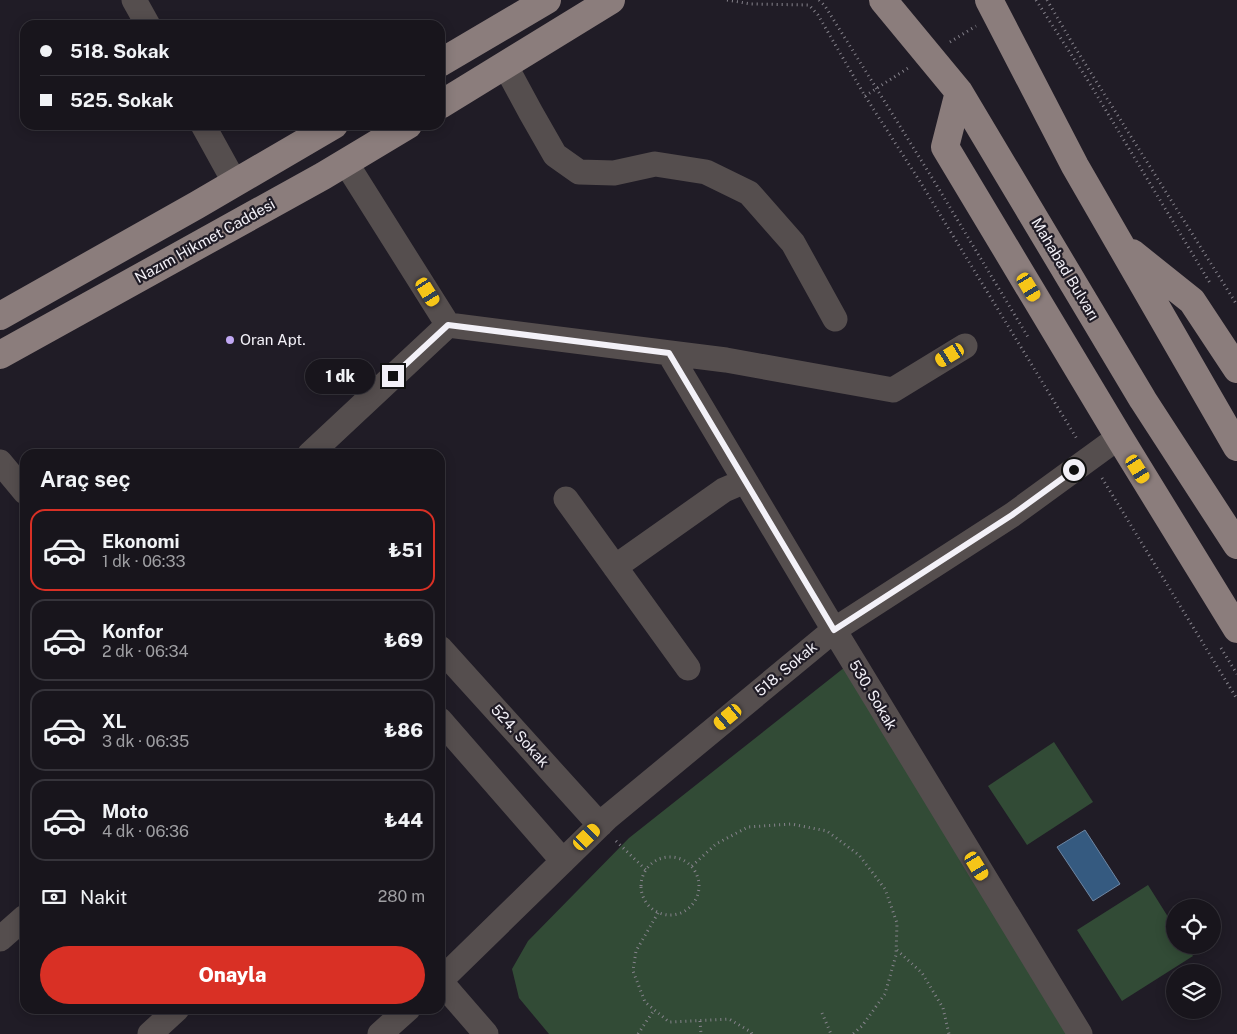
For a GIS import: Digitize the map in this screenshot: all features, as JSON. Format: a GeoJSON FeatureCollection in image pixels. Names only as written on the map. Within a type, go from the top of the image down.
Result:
{"type":"FeatureCollection","features":[{"type":"Feature","properties":{"kind":"main road"},"geometry":{"type":"LineString","coordinates":[[445,60],[547,0]]}},
{"type":"Feature","properties":{"kind":"main road"},"geometry":{"type":"LineString","coordinates":[[445,102],[611,0]]}},
{"type":"Feature","properties":{"kind":"main road","name":"Mahabad Bulvarı"},"geometry":{"type":"LineString","coordinates":[[883,0],[959,92],[1143,400],[1237,545]]}},
{"type":"Feature","properties":{"kind":"main road"},"geometry":{"type":"LineString","coordinates":[[989,0],[1074,166],[1237,447]]}},
{"type":"Feature","properties":{"kind":"main road"},"geometry":{"type":"LineString","coordinates":[[959,92],[945,147],[1237,629]]}},
{"type":"Feature","properties":{"kind":"main road"},"geometry":{"type":"LineString","coordinates":[[0,316],[325,130]]}},
{"type":"Feature","properties":{"kind":"main road","name":"Nazım Hikmet Caddesi"},"geometry":{"type":"LineString","coordinates":[[0,355],[346,163],[400,130]]}},
{"type":"Feature","properties":{"kind":"main road"},"geometry":{"type":"LineString","coordinates":[[1119,243],[1192,301],[1237,369]]}},
{"type":"Feature","properties":{"kind":"street"},"geometry":{"type":"LineString","coordinates":[[134,0],[145,20]]}},
{"type":"Feature","properties":{"kind":"street"},"geometry":{"type":"LineString","coordinates":[[505,65],[530,113],[556,155],[579,172],[614,173],[655,164],[706,172],[749,193],[793,242],[835,319]]}},
{"type":"Feature","properties":{"kind":"street"},"geometry":{"type":"LineString","coordinates":[[206,130],[235,183]]}},
{"type":"Feature","properties":{"kind":"street"},"geometry":{"type":"LineString","coordinates":[[346,163],[448,325]]}},
{"type":"Feature","properties":{"kind":"street"},"geometry":{"type":"LineString","coordinates":[[448,325],[726,360],[893,390],[965,346]]}},
{"type":"Feature","properties":{"kind":"street"},"geometry":{"type":"LineString","coordinates":[[315,449],[448,325]]}},
{"type":"Feature","properties":{"kind":"street","name":"530. Sokak"},"geometry":{"type":"LineString","coordinates":[[669,353],[834,630],[1080,1034]]}},
{"type":"Feature","properties":{"kind":"street","name":"518. Sokak"},"geometry":{"type":"LineString","coordinates":[[445,976],[608,817],[834,630],[1012,515],[1119,437]]}},
{"type":"Feature","properties":{"kind":"street"},"geometry":{"type":"LineString","coordinates":[[0,462],[20,486]]}},
{"type":"Feature","properties":{"kind":"street"},"geometry":{"type":"LineString","coordinates":[[614,566],[724,490],[745,481]]}},
{"type":"Feature","properties":{"kind":"street"},"geometry":{"type":"LineString","coordinates":[[566,499],[688,668]]}},
{"type":"Feature","properties":{"kind":"street","name":"524. Sokak"},"geometry":{"type":"LineString","coordinates":[[445,654],[600,825]]}},
{"type":"Feature","properties":{"kind":"street"},"geometry":{"type":"LineString","coordinates":[[445,726],[563,861]]}},
{"type":"Feature","properties":{"kind":"street"},"geometry":{"type":"LineString","coordinates":[[0,939],[20,921]]}},
{"type":"Feature","properties":{"kind":"street"},"geometry":{"type":"LineString","coordinates":[[445,987],[486,1034]]}},
{"type":"Feature","properties":{"kind":"street"},"geometry":{"type":"LineString","coordinates":[[150,1034],[172,1014]]}},
{"type":"Feature","properties":{"kind":"street"},"geometry":{"type":"LineString","coordinates":[[380,1034],[402,1014]]}},
{"type":"Feature","properties":{"kind":"path"},"geometry":{"type":"LineString","coordinates":[[728,0],[751,4],[809,5],[818,15],[865,96],[919,180],[1237,699]]}},
{"type":"Feature","properties":{"kind":"path"},"geometry":{"type":"LineString","coordinates":[[1036,0],[1087,79],[1212,286]]}},
{"type":"Feature","properties":{"kind":"path"},"geometry":{"type":"LineString","coordinates":[[1047,0],[1237,305]]}},
{"type":"Feature","properties":{"kind":"path"},"geometry":{"type":"LineString","coordinates":[[692,866],[716,844],[748,827],[791,824],[827,830],[859,855],[885,889],[897,923],[897,950],[885,994],[862,1026],[853,1034]]}},
{"type":"Feature","properties":{"kind":"path"},"geometry":{"type":"LineString","coordinates":[[600,825],[646,870]]}},
{"type":"Feature","properties":{"kind":"path"},"geometry":{"type":"LineString","coordinates":[[676,857],[685,860],[692,866],[698,874],[699,894],[694,904],[687,911],[678,915],[668,916],[658,914],[649,908],[643,899],[641,879],[652,864],[659,859],[676,857]]}},
{"type":"Feature","properties":{"kind":"path"},"geometry":{"type":"LineString","coordinates":[[658,914],[636,951],[633,971],[645,1002],[669,1022],[729,1019],[752,1034]]}},
{"type":"Feature","properties":{"kind":"path"},"geometry":{"type":"LineString","coordinates":[[897,950],[922,973],[943,1008],[949,1034]]}},
{"type":"Feature","properties":{"kind":"path"},"geometry":{"type":"LineString","coordinates":[[640,1033],[654,1010]]}},
{"type":"Feature","properties":{"kind":"path"},"geometry":{"type":"LineString","coordinates":[[822,1013],[831,1034]]}},
{"type":"Feature","properties":{"kind":"path"},"geometry":{"type":"LineString","coordinates":[[700,1021],[701,1034]]}},
{"type":"Feature","properties":{"kind":"green space"},"geometry":{"type":"Polygon","coordinates":[[[845,667],[1067,1034],[549,1034],[519,998],[512,969],[528,941],[629,838],[845,667]]]}},
{"type":"Feature","properties":{"kind":"green space"},"geometry":{"type":"Polygon","coordinates":[[[1054,742],[1093,802],[1027,845],[988,786],[1054,742]]]}},
{"type":"Feature","properties":{"kind":"green space"},"geometry":{"type":"Polygon","coordinates":[[[1148,885],[1166,914],[1166,954],[1192,954],[1193,956],[1180,964],[1166,964],[1166,973],[1122,1001],[1077,930],[1148,885]]]}},
{"type":"Feature","properties":{"kind":"water"},"geometry":{"type":"Polygon","coordinates":[[[1085,830],[1120,884],[1093,901],[1057,847],[1085,830]]]}},
{"type":"Feature","properties":{"kind":"place","name":"Oran Apt."},"geometry":{"type":"Point","coordinates":[230,340]}},
{"type":"Feature","properties":{"kind":"route"},"geometry":{"type":"LineString","coordinates":[[393,376],[448,325],[669,353],[834,630],[1012,515],[1074,470]]}}]}
